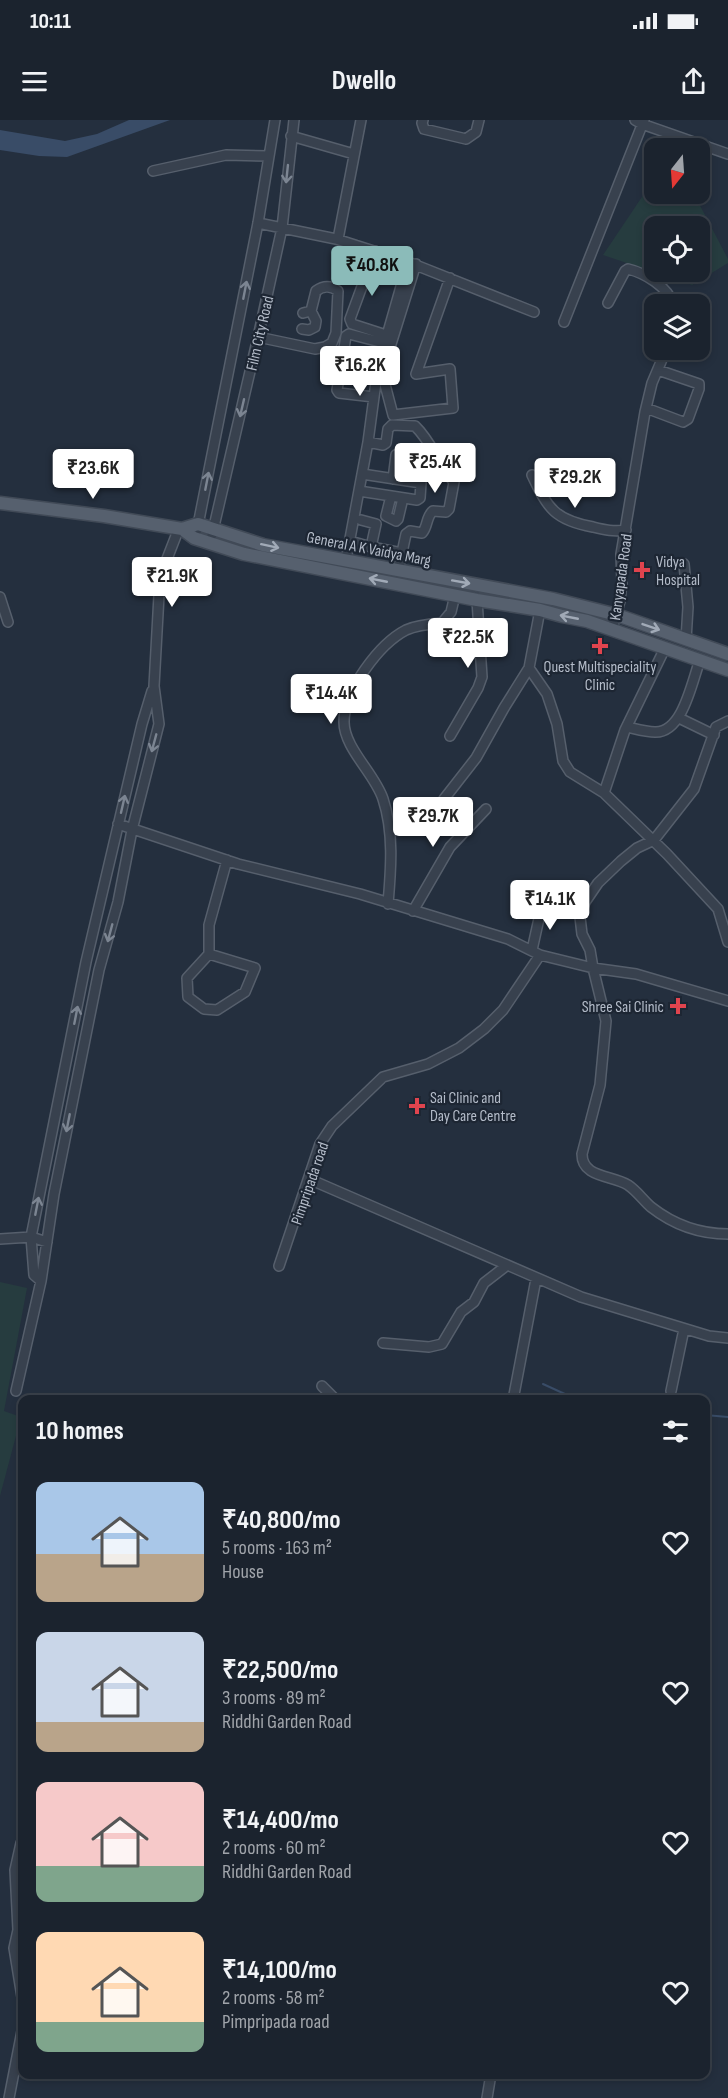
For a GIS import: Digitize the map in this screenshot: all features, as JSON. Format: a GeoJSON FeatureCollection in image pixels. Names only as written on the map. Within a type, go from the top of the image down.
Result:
{"type":"FeatureCollection","features":[{"type":"Feature","properties":{"kind":"main road","name":"General A K Vaidya Marg"},"geometry":{"type":"LineString","coordinates":[[0,503],[180,528],[198,525],[263,545],[553,599],[617,615],[728,654]]}},
{"type":"Feature","properties":{"kind":"main road","name":"General A K Vaidya Marg"},"geometry":{"type":"LineString","coordinates":[[180,528],[194,538],[244,554],[587,621],[728,670]]}},
{"type":"Feature","properties":{"kind":"street","name":"Film City Road"},"geometry":{"type":"LineString","coordinates":[[194,538],[258,223],[275,120]]}},
{"type":"Feature","properties":{"kind":"street","name":"Film City Road"},"geometry":{"type":"LineString","coordinates":[[210,543],[282,228],[294,120]]}},
{"type":"Feature","properties":{"kind":"street"},"geometry":{"type":"LineString","coordinates":[[338,239],[361,120]]}},
{"type":"Feature","properties":{"kind":"street"},"geometry":{"type":"LineString","coordinates":[[423,120],[424,129],[466,139],[476,132],[479,120]]}},
{"type":"Feature","properties":{"kind":"street"},"geometry":{"type":"LineString","coordinates":[[564,322],[640,121],[728,154]]}},
{"type":"Feature","properties":{"kind":"street"},"geometry":{"type":"LineString","coordinates":[[291,136],[354,154]]}},
{"type":"Feature","properties":{"kind":"street"},"geometry":{"type":"LineString","coordinates":[[153,171],[226,155],[269,156]]}},
{"type":"Feature","properties":{"kind":"street"},"geometry":{"type":"LineString","coordinates":[[258,223],[338,239],[412,263],[534,312]]}},
{"type":"Feature","properties":{"kind":"street"},"geometry":{"type":"LineString","coordinates":[[346,264],[353,244]]}},
{"type":"Feature","properties":{"kind":"street"},"geometry":{"type":"LineString","coordinates":[[375,251],[350,319],[352,324],[385,339]]}},
{"type":"Feature","properties":{"kind":"street"},"geometry":{"type":"LineString","coordinates":[[412,263],[382,373],[393,416],[453,408],[450,369],[416,374],[450,278]]}},
{"type":"Feature","properties":{"kind":"street"},"geometry":{"type":"LineString","coordinates":[[346,560],[368,442],[378,367],[385,339],[412,263]]}},
{"type":"Feature","properties":{"kind":"street"},"geometry":{"type":"LineString","coordinates":[[608,303],[628,269],[662,287],[668,294]]}},
{"type":"Feature","properties":{"kind":"street"},"geometry":{"type":"LineString","coordinates":[[258,338],[315,349],[332,343],[336,333],[338,291],[322,287],[316,291],[307,312],[315,316],[315,327],[309,330],[302,329]]}},
{"type":"Feature","properties":{"kind":"street"},"geometry":{"type":"LineString","coordinates":[[374,397],[339,393],[337,390],[346,336],[349,334],[385,339]]}},
{"type":"Feature","properties":{"kind":"street","name":"Kanyapada Road"},"geometry":{"type":"LineString","coordinates":[[612,630],[617,615],[622,582],[621,554],[646,408],[652,383],[662,360]]}},
{"type":"Feature","properties":{"kind":"street"},"geometry":{"type":"LineString","coordinates":[[646,408],[683,422],[688,419],[699,389],[699,384],[658,370]]}},
{"type":"Feature","properties":{"kind":"street"},"geometry":{"type":"LineString","coordinates":[[368,442],[383,445],[386,443],[388,429],[392,424],[415,426],[454,482],[449,509],[446,512],[433,511],[430,513],[422,533],[410,531],[406,534],[398,571]]}},
{"type":"Feature","properties":{"kind":"street"},"geometry":{"type":"LineString","coordinates":[[393,479],[396,454],[407,453],[409,456],[407,480]]}},
{"type":"Feature","properties":{"kind":"street"},"geometry":{"type":"LineString","coordinates":[[359,491],[417,500],[420,498],[421,483],[362,474]]}},
{"type":"Feature","properties":{"kind":"street"},"geometry":{"type":"LineString","coordinates":[[532,475],[550,508],[564,520],[614,532],[626,530]]}},
{"type":"Feature","properties":{"kind":"street"},"geometry":{"type":"LineString","coordinates":[[391,496],[386,516],[396,520],[403,498]]}},
{"type":"Feature","properties":{"kind":"street"},"geometry":{"type":"LineString","coordinates":[[361,520],[376,524],[371,546]]}},
{"type":"Feature","properties":{"kind":"street"},"geometry":{"type":"LineString","coordinates":[[16,1391],[41,1281],[54,1194],[99,970],[118,902],[132,830],[159,724],[154,686],[160,576],[180,528]]}},
{"type":"Feature","properties":{"kind":"street"},"geometry":{"type":"LineString","coordinates":[[350,542],[402,553]]}},
{"type":"Feature","properties":{"kind":"street"},"geometry":{"type":"LineString","coordinates":[[684,564],[688,607],[686,640]]}},
{"type":"Feature","properties":{"kind":"street"},"geometry":{"type":"LineString","coordinates":[[388,904],[390,829],[383,798],[348,739],[344,722],[351,694],[380,650],[406,630],[442,623],[451,612],[455,595]]}},
{"type":"Feature","properties":{"kind":"street"},"geometry":{"type":"LineString","coordinates":[[0,597],[8,622]]}},
{"type":"Feature","properties":{"kind":"street"},"geometry":{"type":"LineString","coordinates":[[450,736],[482,677],[477,600]]}},
{"type":"Feature","properties":{"kind":"street"},"geometry":{"type":"LineString","coordinates":[[444,799],[476,758],[529,668],[540,610]]}},
{"type":"Feature","properties":{"kind":"street"},"geometry":{"type":"LineString","coordinates":[[604,793],[627,727],[665,648]]}},
{"type":"Feature","properties":{"kind":"street"},"geometry":{"type":"LineString","coordinates":[[627,727],[655,732],[671,728],[679,718],[700,660]]}},
{"type":"Feature","properties":{"kind":"street"},"geometry":{"type":"LineString","coordinates":[[529,668],[547,694],[557,724],[563,761],[570,772],[604,793],[654,840],[718,909],[728,942]]}},
{"type":"Feature","properties":{"kind":"street"},"geometry":{"type":"LineString","coordinates":[[41,1281],[34,1275],[31,1237],[86,962],[142,724],[154,686]]}},
{"type":"Feature","properties":{"kind":"street"},"geometry":{"type":"LineString","coordinates":[[679,718],[714,735]]}},
{"type":"Feature","properties":{"kind":"street"},"geometry":{"type":"LineString","coordinates":[[728,721],[716,728],[694,789],[654,840],[637,848],[598,883],[585,902],[580,917],[582,934],[590,950],[606,1021],[600,1085],[582,1161],[586,1168],[626,1183],[651,1206],[686,1228],[709,1234],[728,1234]]}},
{"type":"Feature","properties":{"kind":"street"},"geometry":{"type":"LineString","coordinates":[[413,911],[450,847],[486,809]]}},
{"type":"Feature","properties":{"kind":"street"},"geometry":{"type":"LineString","coordinates":[[118,824],[227,860],[360,894],[508,939],[536,952],[593,968],[636,974],[728,1001]]}},
{"type":"Feature","properties":{"kind":"street"},"geometry":{"type":"LineString","coordinates":[[209,954],[255,968],[245,992],[217,1010],[204,1008],[188,997],[187,978],[209,954],[209,926],[227,860]]}},
{"type":"Feature","properties":{"kind":"street"},"geometry":{"type":"LineString","coordinates":[[718,909],[728,903]]}},
{"type":"Feature","properties":{"kind":"street"},"geometry":{"type":"LineString","coordinates":[[536,952],[542,905]]}},
{"type":"Feature","properties":{"kind":"street","name":"Pimpripada road"},"geometry":{"type":"LineString","coordinates":[[279,1266],[320,1144],[344,1112],[383,1077],[428,1064],[459,1048],[484,1029],[503,1010],[536,952]]}},
{"type":"Feature","properties":{"kind":"street"},"geometry":{"type":"LineString","coordinates":[[309,1179],[581,1297],[709,1336],[728,1338]]}},
{"type":"Feature","properties":{"kind":"street"},"geometry":{"type":"LineString","coordinates":[[0,1239],[31,1237],[47,1242]]}},
{"type":"Feature","properties":{"kind":"street"},"geometry":{"type":"LineString","coordinates":[[383,1343],[429,1347],[442,1344],[461,1312],[474,1302],[484,1283],[506,1266]]}},
{"type":"Feature","properties":{"kind":"street"},"geometry":{"type":"LineString","coordinates":[[514,1395],[536,1279]]}},
{"type":"Feature","properties":{"kind":"street"},"geometry":{"type":"LineString","coordinates":[[671,1391],[684,1329]]}},
{"type":"Feature","properties":{"kind":"street"},"geometry":{"type":"LineString","coordinates":[[322,1386],[331,1395]]}},
{"type":"Feature","properties":{"kind":"street"},"geometry":{"type":"LineString","coordinates":[[18,1856],[15,1870],[18,1930],[14,1948],[18,1972]]}},
{"type":"Feature","properties":{"kind":"street"},"geometry":{"type":"LineString","coordinates":[[9,2098],[18,2052]]}},
{"type":"Feature","properties":{"kind":"street"},"geometry":{"type":"LineString","coordinates":[[487,2098],[490,2079]]}},
{"type":"Feature","properties":{"kind":"green space"},"geometry":{"type":"Polygon","coordinates":[[[644,194],[644,204],[699,204],[706,216],[644,216],[644,269],[603,255],[644,194]]]}},
{"type":"Feature","properties":{"kind":"green space"},"geometry":{"type":"Polygon","coordinates":[[[710,225],[728,259],[728,263],[710,274],[710,225]]]}},
{"type":"Feature","properties":{"kind":"green space"},"geometry":{"type":"Polygon","coordinates":[[[0,1282],[27,1288],[4,1411],[18,1416],[18,1428],[0,1496],[0,1282]]]}},
{"type":"Feature","properties":{"kind":"water"},"geometry":{"type":"Polygon","coordinates":[[[129,120],[170,120],[67,157],[39,156],[0,150],[0,130],[65,141],[97,134],[129,120]]]}},
{"type":"Feature","properties":{"kind":"waterway"},"geometry":{"type":"LineString","coordinates":[[543,1384],[567,1395]]}},
{"type":"Feature","properties":{"kind":"waterway"},"geometry":{"type":"LineString","coordinates":[[710,1415],[728,1417]]}},
{"type":"Feature","properties":{"kind":"place","name":"Vidya Hospital"},"geometry":{"type":"Point","coordinates":[642,570]}},
{"type":"Feature","properties":{"kind":"place","name":"Quest Multispeciality Clinic"},"geometry":{"type":"Point","coordinates":[600,646]}},
{"type":"Feature","properties":{"kind":"place","name":"Shree Sai Clinic"},"geometry":{"type":"Point","coordinates":[678,1006]}},
{"type":"Feature","properties":{"kind":"place","name":"Sai Clinic and Day Care Centre"},"geometry":{"type":"Point","coordinates":[417,1106]}}]}
